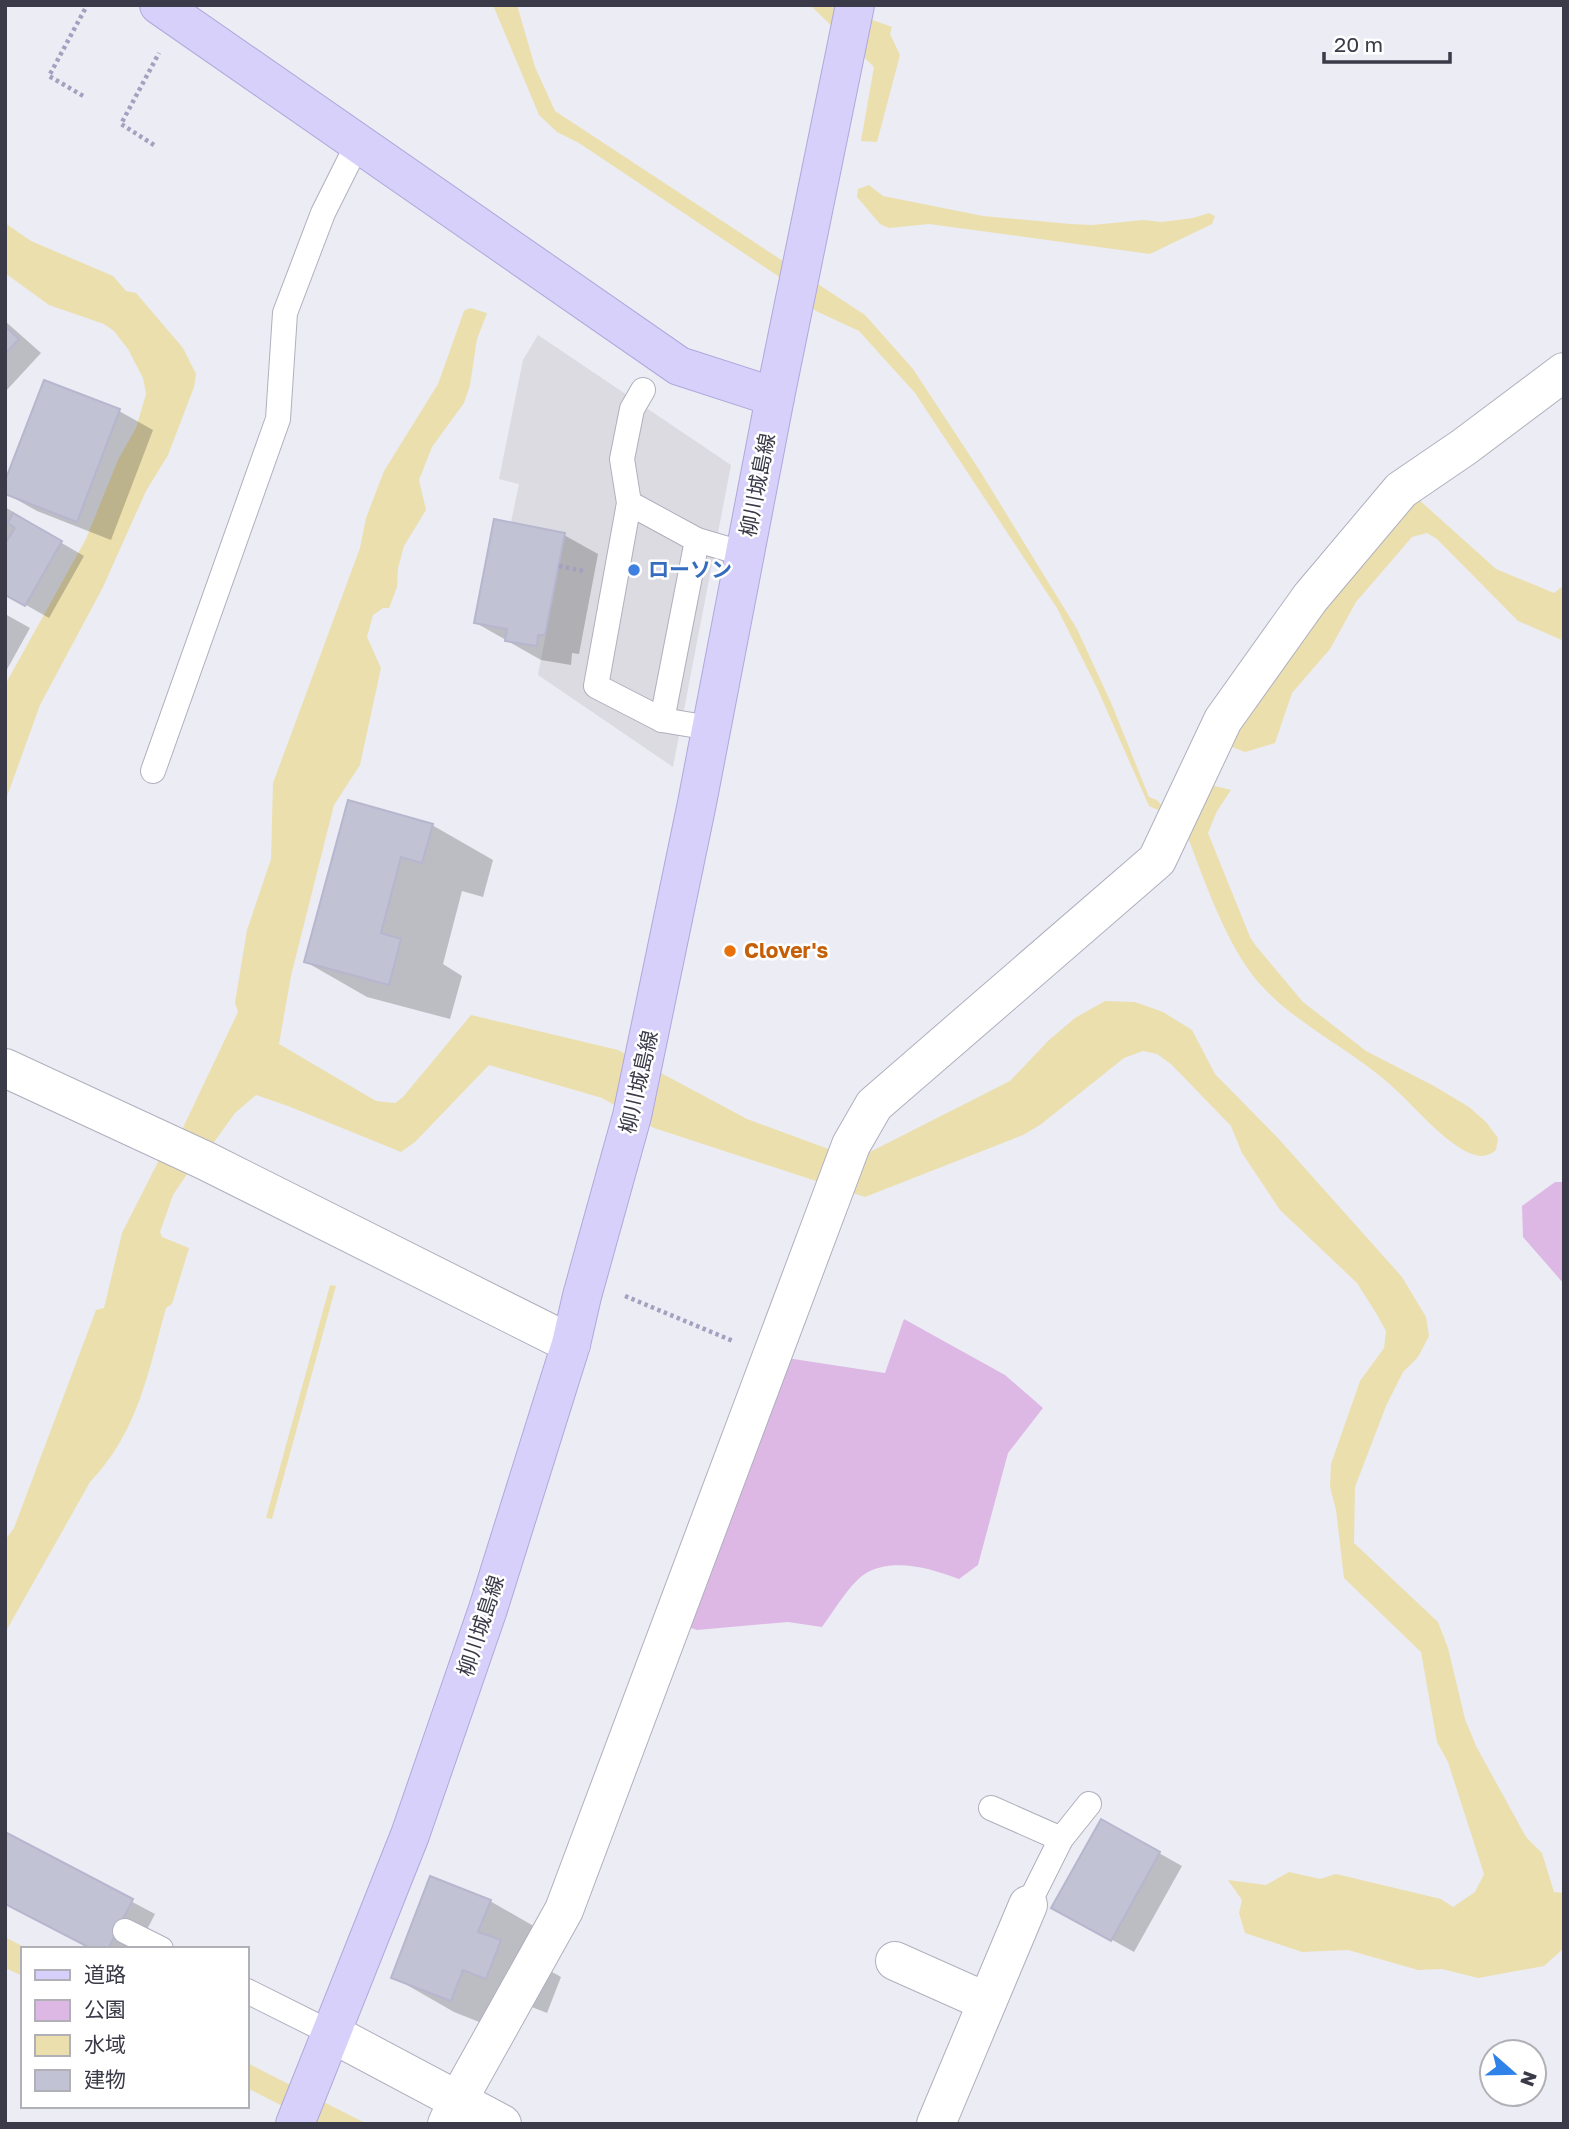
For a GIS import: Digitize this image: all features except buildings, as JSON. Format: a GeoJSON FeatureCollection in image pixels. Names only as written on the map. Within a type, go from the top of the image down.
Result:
{"type":"FeatureCollection","features":[{"type":"Feature","properties":{"kind":"main road","name":"柳川城島線"},"geometry":{"type":"LineString","coordinates":[[295,2124],[414,1823],[488,1609],[571,1344],[632,1116],[697,803],[775,397],[855,5]]}},
{"type":"Feature","properties":{"kind":"main road"},"geometry":{"type":"LineString","coordinates":[[168,12],[679,366],[775,397]]}},
{"type":"Feature","properties":{"kind":"street"},"geometry":{"type":"LineString","coordinates":[[453,2112],[564,1910],[851,1145],[874,1105],[1157,860],[1223,720],[1310,598],[1401,490],[1464,447],[1564,372]]}},
{"type":"Feature","properties":{"kind":"street"},"geometry":{"type":"LineString","coordinates":[[5,1068],[206,1161],[571,1344]]}},
{"type":"Feature","properties":{"kind":"street"},"geometry":{"type":"LineString","coordinates":[[936,2124],[1028,1905]]}},
{"type":"Feature","properties":{"kind":"street"},"geometry":{"type":"LineString","coordinates":[[895,1961],[987,2002]]}},
{"type":"Feature","properties":{"kind":"street"},"geometry":{"type":"LineString","coordinates":[[331,2033],[453,2112],[502,2124]]}},
{"type":"Feature","properties":{"kind":"lane"},"geometry":{"type":"LineString","coordinates":[[153,771],[278,419],[285,313],[323,213],[358,143]]}},
{"type":"Feature","properties":{"kind":"lane"},"geometry":{"type":"LineString","coordinates":[[643,390],[632,409],[622,459],[629,503],[596,686],[663,720],[710,728]]}},
{"type":"Feature","properties":{"kind":"lane"},"geometry":{"type":"LineString","coordinates":[[629,503],[697,540],[745,554]]}},
{"type":"Feature","properties":{"kind":"lane"},"geometry":{"type":"LineString","coordinates":[[663,720],[697,540]]}},
{"type":"Feature","properties":{"kind":"lane"},"geometry":{"type":"LineString","coordinates":[[1028,1905],[1061,1839],[1089,1804]]}},
{"type":"Feature","properties":{"kind":"lane"},"geometry":{"type":"LineString","coordinates":[[991,1808],[1061,1839]]}},
{"type":"Feature","properties":{"kind":"lane"},"geometry":{"type":"LineString","coordinates":[[125,1931],[157,1947]]}},
{"type":"Feature","properties":{"kind":"lane"},"geometry":{"type":"LineString","coordinates":[[248,1992],[331,2033]]}},
{"type":"Feature","properties":{"kind":"path"},"geometry":{"type":"LineString","coordinates":[[85,9],[50,76],[85,97]]}},
{"type":"Feature","properties":{"kind":"path"},"geometry":{"type":"LineString","coordinates":[[154,145],[121,124],[168,12]]}},
{"type":"Feature","properties":{"kind":"path"},"geometry":{"type":"LineString","coordinates":[[559,566],[594,573]]}},
{"type":"Feature","properties":{"kind":"path"},"geometry":{"type":"LineString","coordinates":[[587,1280],[773,1357]]}},
{"type":"Feature","properties":{"kind":"green space"},"geometry":{"type":"Polygon","coordinates":[[[1555,1182],[1564,1182],[1564,1284],[1523,1237],[1522,1206],[1555,1182]]]}},
{"type":"Feature","properties":{"kind":"green space"},"geometry":{"type":"Polygon","coordinates":[[[904,1319],[1005,1375],[1043,1408],[1008,1453],[978,1565],[959,1579],[902,1565],[868,1572],[849,1589],[822,1627],[788,1622],[697,1630],[685,1626],[787,1358],[885,1373],[904,1319]]]}},
{"type":"Feature","properties":{"kind":"shaded area"},"geometry":{"type":"Polygon","coordinates":[[[538,335],[731,465],[673,767],[538,675],[565,533],[511,522],[519,484],[499,479],[523,360],[538,335]]]}},
{"type":"Feature","properties":{"kind":"water"},"geometry":{"type":"Polygon","coordinates":[[[493,5],[517,5],[535,67],[555,111],[865,315],[913,369],[980,471],[1077,629],[1112,705],[1149,797],[1162,806],[1158,810],[1149,806],[1097,688],[1057,608],[915,393],[859,331],[816,311],[778,276],[579,143],[557,132],[539,115],[493,5]]]}},
{"type":"Feature","properties":{"kind":"water"},"geometry":{"type":"Polygon","coordinates":[[[810,5],[831,5],[892,27],[890,34],[900,55],[877,142],[861,141],[874,67],[810,5]]]}},
{"type":"Feature","properties":{"kind":"water"},"geometry":{"type":"Polygon","coordinates":[[[869,185],[883,196],[983,216],[1071,224],[1092,225],[1143,220],[1162,222],[1209,213],[1215,216],[1212,224],[1150,254],[929,224],[889,228],[880,224],[857,197],[858,189],[869,185]]]}},
{"type":"Feature","properties":{"kind":"water"},"geometry":{"type":"Polygon","coordinates":[[[5,223],[31,241],[113,276],[126,291],[136,293],[183,348],[196,374],[194,387],[168,455],[146,491],[103,587],[40,705],[5,802],[5,685],[86,539],[118,460],[136,428],[146,394],[143,378],[128,349],[114,331],[104,324],[49,305],[5,273],[5,223]]]}},
{"type":"Feature","properties":{"kind":"water"},"geometry":{"type":"Polygon","coordinates":[[[470,308],[487,313],[477,339],[470,385],[464,403],[432,447],[419,480],[426,510],[404,546],[398,568],[397,587],[389,608],[383,608],[373,615],[367,637],[381,668],[360,765],[334,805],[291,976],[279,1044],[376,1101],[395,1103],[403,1097],[471,1015],[618,1050],[747,1119],[861,1161],[864,1155],[1010,1081],[1049,1040],[1075,1018],[1105,1001],[1135,1002],[1163,1012],[1192,1030],[1215,1074],[1277,1137],[1402,1277],[1426,1317],[1429,1336],[1418,1357],[1403,1372],[1386,1406],[1355,1487],[1354,1543],[1438,1622],[1448,1648],[1465,1719],[1476,1746],[1526,1837],[1542,1853],[1554,1892],[1564,1893],[1564,1948],[1544,1966],[1478,1978],[1442,1969],[1418,1970],[1348,1950],[1302,1952],[1245,1933],[1239,1913],[1242,1900],[1228,1880],[1266,1885],[1289,1872],[1320,1879],[1336,1874],[1441,1899],[1453,1907],[1475,1892],[1484,1874],[1448,1762],[1437,1742],[1421,1652],[1344,1578],[1336,1510],[1330,1487],[1331,1464],[1360,1381],[1384,1348],[1386,1331],[1357,1283],[1280,1210],[1242,1153],[1231,1126],[1171,1064],[1157,1054],[1143,1051],[1124,1058],[1040,1125],[1023,1135],[865,1197],[654,1128],[602,1098],[489,1065],[415,1142],[401,1152],[256,1095],[235,1113],[173,1195],[160,1232],[162,1237],[189,1248],[172,1304],[166,1308],[139,1401],[120,1443],[90,1482],[5,1633],[5,1540],[14,1528],[96,1310],[104,1308],[122,1233],[163,1152],[180,1134],[238,1012],[235,1003],[247,930],[271,859],[273,783],[360,548],[366,518],[384,471],[438,384],[464,311],[470,308]]]}},
{"type":"Feature","properties":{"kind":"water"},"geometry":{"type":"Polygon","coordinates":[[[1417,498],[1496,569],[1554,593],[1564,585],[1564,641],[1518,621],[1437,539],[1427,533],[1412,537],[1356,602],[1330,649],[1292,693],[1275,743],[1245,752],[1229,746],[1280,662],[1417,498]]]}},
{"type":"Feature","properties":{"kind":"water"},"geometry":{"type":"Polygon","coordinates":[[[1207,784],[1231,790],[1217,811],[1208,833],[1256,946],[1303,1002],[1366,1051],[1469,1107],[1486,1122],[1498,1138],[1496,1150],[1478,1156],[1456,1146],[1386,1081],[1293,1014],[1260,984],[1228,934],[1185,830],[1207,784]]]}},
{"type":"Feature","properties":{"kind":"water"},"geometry":{"type":"Polygon","coordinates":[[[330,1285],[336,1286],[272,1519],[266,1518],[330,1285]]]}},
{"type":"Feature","properties":{"kind":"water"},"geometry":{"type":"Polygon","coordinates":[[[5,1937],[24,1947],[21,1947],[21,1975],[5,1968],[5,1937]]]}},
{"type":"Feature","properties":{"kind":"water"},"geometry":{"type":"Polygon","coordinates":[[[248,2064],[367,2124],[318,2124],[248,2089],[248,2064]]]}},
{"type":"Feature","properties":{"kind":"place","name":"ローソン"},"geometry":{"type":"Point","coordinates":[634,570]}},
{"type":"Feature","properties":{"kind":"place","name":"Clover's"},"geometry":{"type":"Point","coordinates":[730,951]}}]}
